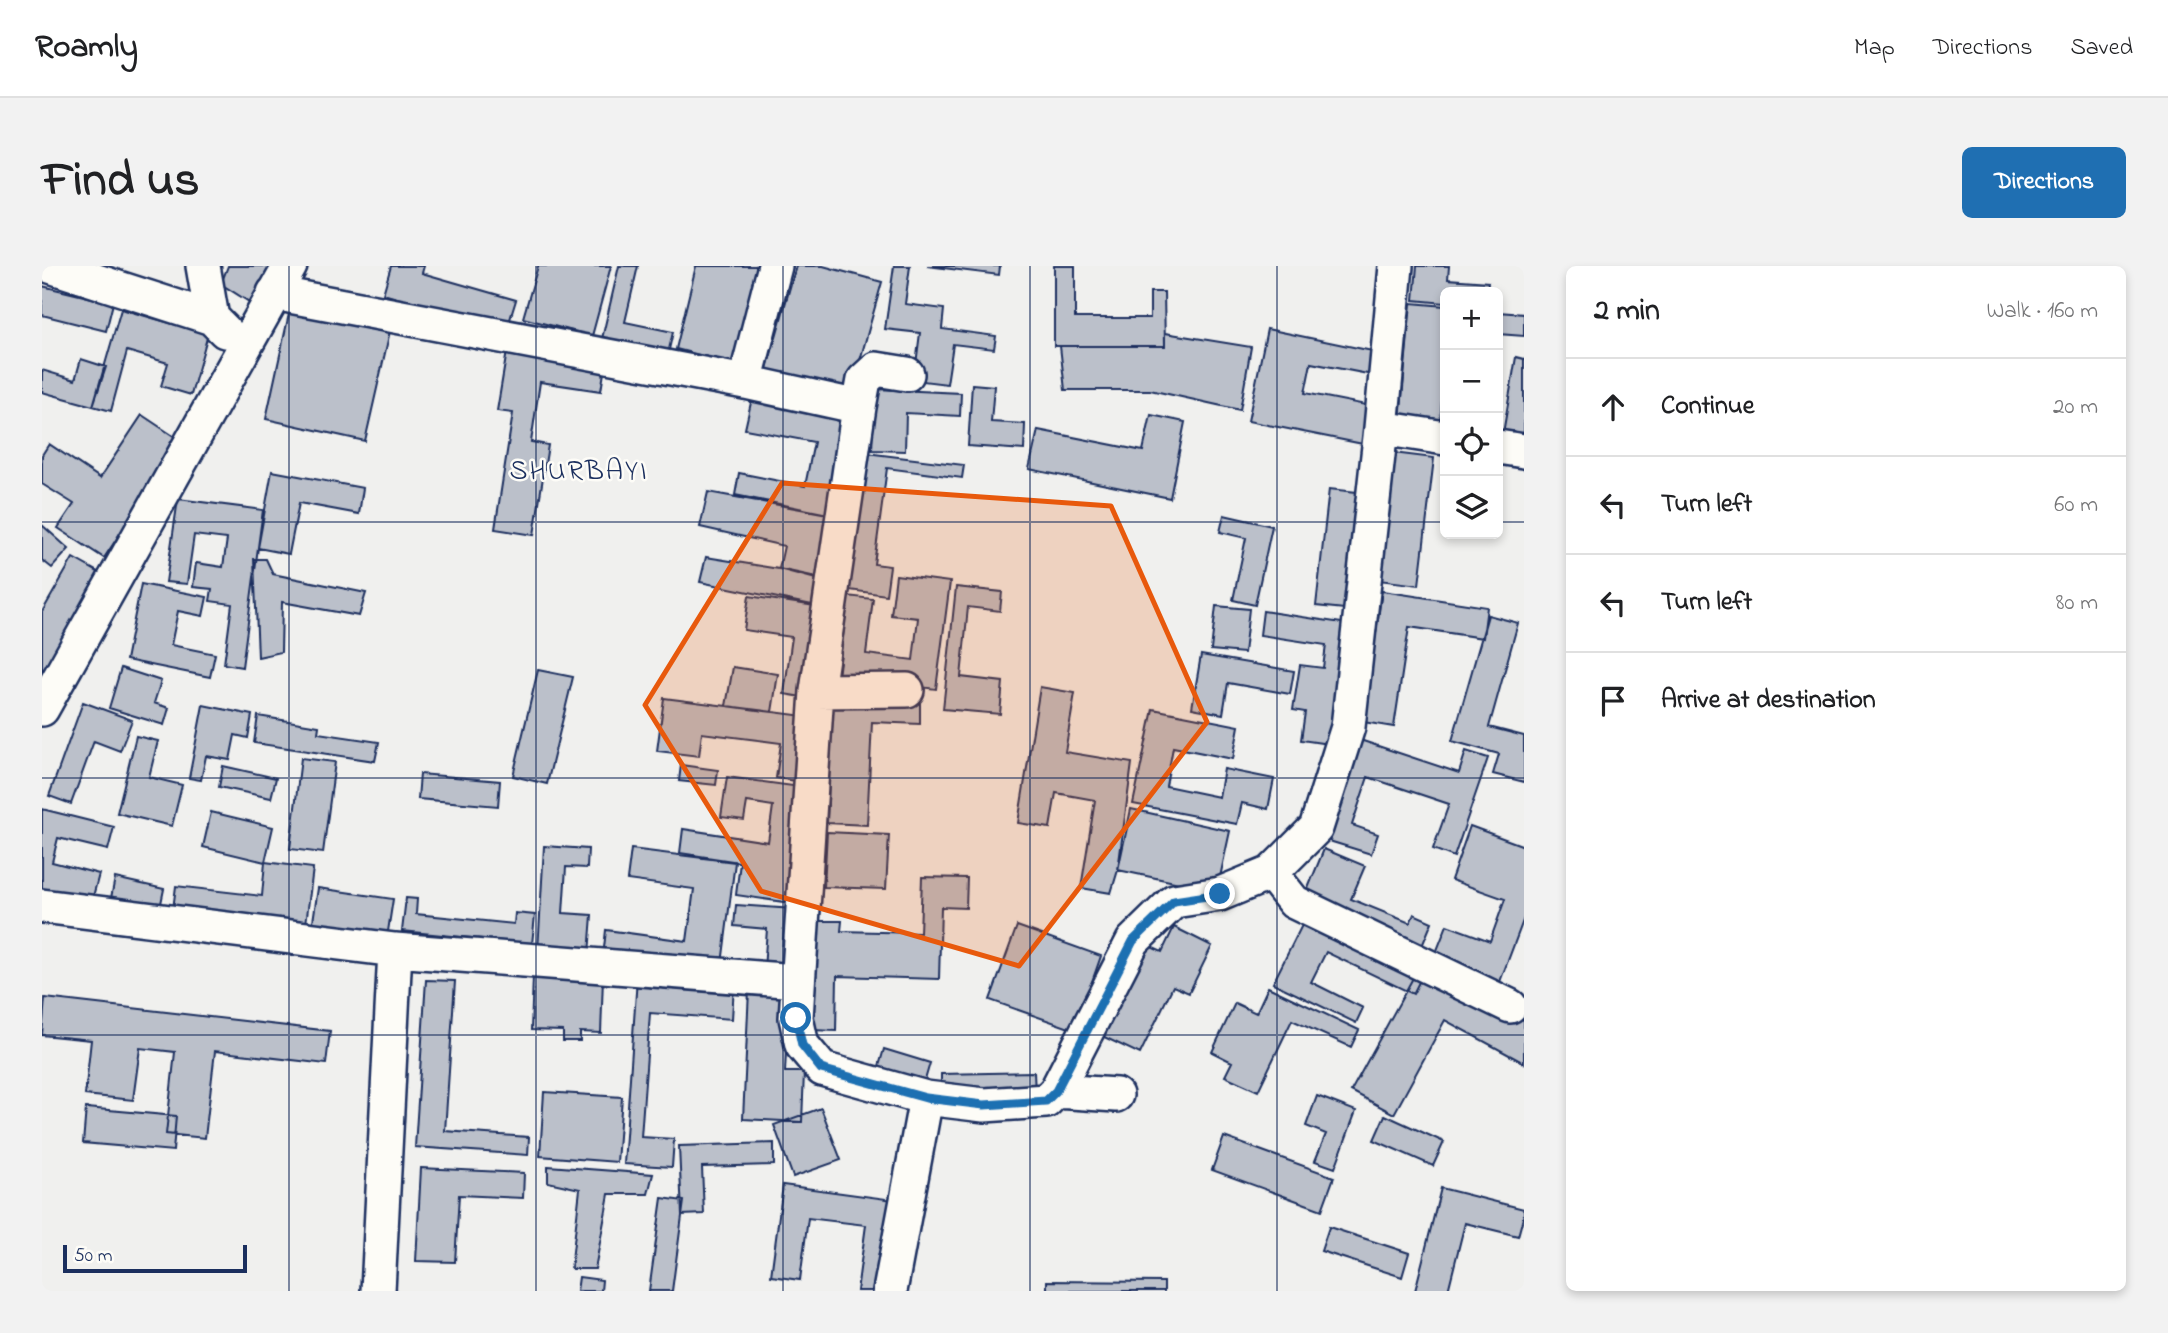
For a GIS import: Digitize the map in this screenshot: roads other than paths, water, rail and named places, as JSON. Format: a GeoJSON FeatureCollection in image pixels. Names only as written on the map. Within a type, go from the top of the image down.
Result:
{"type":"FeatureCollection","features":[{"type":"Feature","properties":{"kind":"street"},"geometry":{"type":"LineString","coordinates":[[50,266],[212,318],[241,349]]}},
{"type":"Feature","properties":{"kind":"street"},"geometry":{"type":"LineString","coordinates":[[203,266],[212,318]]}},
{"type":"Feature","properties":{"kind":"street"},"geometry":{"type":"LineString","coordinates":[[745,382],[775,266]]}},
{"type":"Feature","properties":{"kind":"street"},"geometry":{"type":"LineString","coordinates":[[907,374],[876,369],[864,380],[859,407],[817,691],[796,1018],[802,1045],[821,1069],[926,1098],[984,1105],[1046,1101],[1056,1091],[1133,941],[1174,901],[1220,894],[1270,873],[1315,828],[1348,727],[1396,266]]}},
{"type":"Feature","properties":{"kind":"street"},"geometry":{"type":"LineString","coordinates":[[42,709],[282,280],[859,407]]}},
{"type":"Feature","properties":{"kind":"street"},"geometry":{"type":"LineString","coordinates":[[1381,428],[1440,437]]}},
{"type":"Feature","properties":{"kind":"street"},"geometry":{"type":"LineString","coordinates":[[1503,448],[1524,451]]}},
{"type":"Feature","properties":{"kind":"street"},"geometry":{"type":"LineString","coordinates":[[817,691],[907,690]]}},
{"type":"Feature","properties":{"kind":"street"},"geometry":{"type":"LineString","coordinates":[[1270,873],[1294,902],[1510,1006]]}},
{"type":"Feature","properties":{"kind":"street"},"geometry":{"type":"LineString","coordinates":[[42,906],[395,950],[797,981]]}},
{"type":"Feature","properties":{"kind":"street"},"geometry":{"type":"LineString","coordinates":[[377,1291],[395,950]]}},
{"type":"Feature","properties":{"kind":"street"},"geometry":{"type":"LineString","coordinates":[[1056,1091],[1116,1096]]}},
{"type":"Feature","properties":{"kind":"street"},"geometry":{"type":"LineString","coordinates":[[890,1291],[926,1098]]}},
{"type":"Feature","properties":{"kind":"district","name":"SHURBAYI"},"geometry":{"type":"Point","coordinates":[579,469]}}]}
